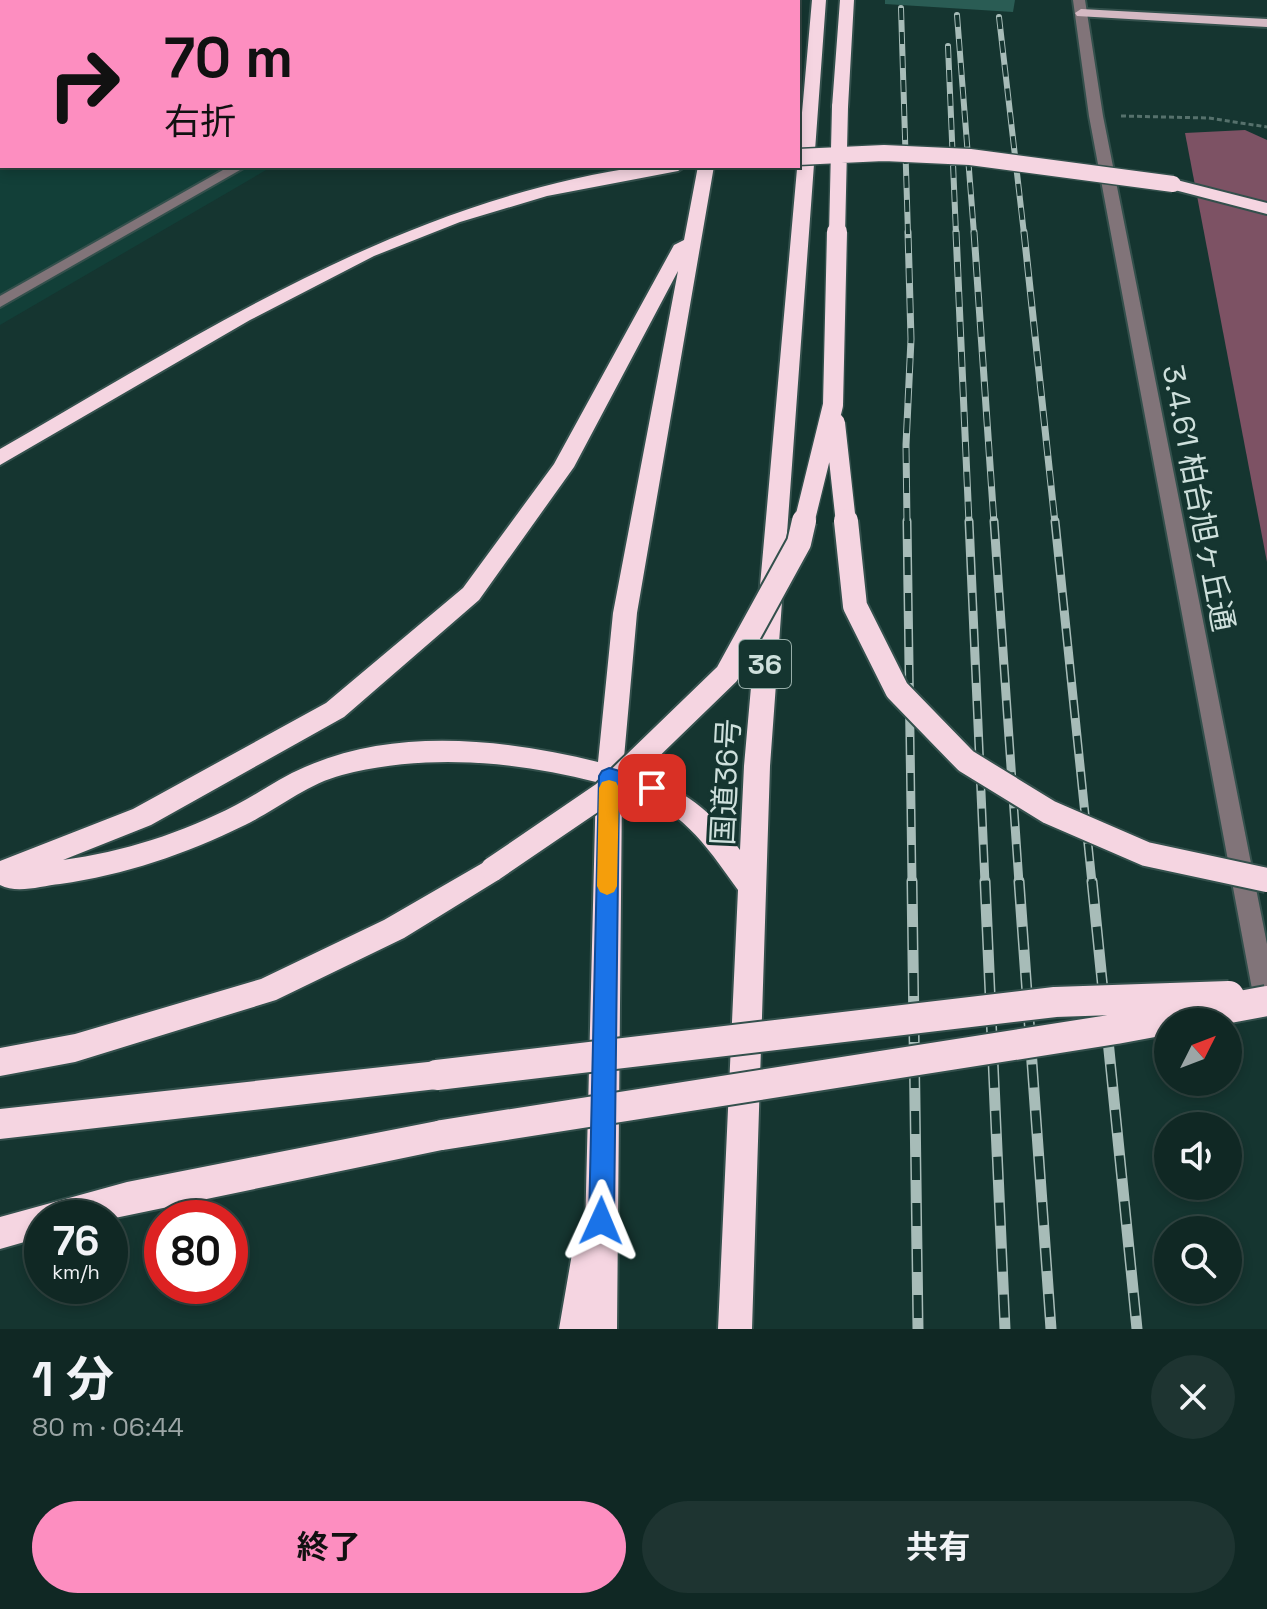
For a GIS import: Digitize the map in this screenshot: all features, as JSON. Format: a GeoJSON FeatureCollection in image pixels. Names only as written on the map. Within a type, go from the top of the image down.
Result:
{"type":"FeatureCollection","features":[{"type":"Feature","properties":{"kind":"highway","name":"国道36号"},"geometry":{"type":"LineString","coordinates":[[735,1329],[757,766],[819,0]]}},
{"type":"Feature","properties":{"kind":"highway"},"geometry":{"type":"LineString","coordinates":[[847,0],[840,107],[833,405],[855,606],[897,690],[966,761],[1049,812],[1146,854],[1267,880]]}},
{"type":"Feature","properties":{"kind":"highway"},"geometry":{"type":"LineString","coordinates":[[800,157],[884,153],[970,157],[1173,184],[1267,206]]}},
{"type":"Feature","properties":{"kind":"highway"},"geometry":{"type":"LineString","coordinates":[[0,458],[286,295],[395,242],[503,203],[570,185],[660,168]]}},
{"type":"Feature","properties":{"kind":"highway"},"geometry":{"type":"LineString","coordinates":[[600,1329],[609,776],[625,613],[706,168]]}},
{"type":"Feature","properties":{"kind":"highway"},"geometry":{"type":"LineString","coordinates":[[0,876],[142,817],[335,710],[471,594],[563,467],[694,226]]}},
{"type":"Feature","properties":{"kind":"highway"},"geometry":{"type":"LineString","coordinates":[[0,1062],[75,1048],[266,991],[394,929],[493,869],[603,794],[727,674],[799,543],[833,405]]}},
{"type":"Feature","properties":{"kind":"highway"},"geometry":{"type":"LineString","coordinates":[[0,876],[81,871],[167,849],[237,817],[318,773],[376,758],[447,751],[545,762],[652,788],[693,812],[752,887]]}},
{"type":"Feature","properties":{"kind":"highway"},"geometry":{"type":"LineString","coordinates":[[0,1124],[1055,1002],[1267,1000]]}},
{"type":"Feature","properties":{"kind":"highway"},"geometry":{"type":"LineString","coordinates":[[120,1200],[442,1135],[1116,1029],[1267,1000]]}},
{"type":"Feature","properties":{"kind":"highway"},"geometry":{"type":"LineString","coordinates":[[576,1329],[602,1168]]}},
{"type":"Feature","properties":{"kind":"highway"},"geometry":{"type":"LineString","coordinates":[[0,1233],[24,1226]]}},
{"type":"Feature","properties":{"kind":"main road"},"geometry":{"type":"LineString","coordinates":[[1080,7],[1267,23]]}},
{"type":"Feature","properties":{"kind":"street","name":"3.4.61 柏台旭ヶ丘通"},"geometry":{"type":"LineString","coordinates":[[1080,7],[1096,116],[1267,1000]]}},
{"type":"Feature","properties":{"kind":"street"},"geometry":{"type":"LineString","coordinates":[[0,302],[236,168]]}},
{"type":"Feature","properties":{"kind":"path"},"geometry":{"type":"LineString","coordinates":[[1096,116],[1209,118],[1267,127]]}},
{"type":"Feature","properties":{"kind":"shaded area"},"geometry":{"type":"Polygon","coordinates":[[[1245,130],[1267,140],[1267,562],[1185,133],[1245,130]]]}},
{"type":"Feature","properties":{"kind":"shaded area"},"geometry":{"type":"Polygon","coordinates":[[[0,168],[270,168],[0,325],[0,168]]]}},
{"type":"Feature","properties":{"kind":"railway"},"geometry":{"type":"LineString","coordinates":[[901,8],[908,234]]}},
{"type":"Feature","properties":{"kind":"railway"},"geometry":{"type":"LineString","coordinates":[[957,15],[974,234]]}},
{"type":"Feature","properties":{"kind":"railway"},"geometry":{"type":"LineString","coordinates":[[999,17],[1024,234]]}},
{"type":"Feature","properties":{"kind":"railway"},"geometry":{"type":"LineString","coordinates":[[948,46],[956,234]]}},
{"type":"Feature","properties":{"kind":"railway"},"geometry":{"type":"LineString","coordinates":[[907,523],[906,445],[911,339],[908,232]]}},
{"type":"Feature","properties":{"kind":"railway"},"geometry":{"type":"LineString","coordinates":[[956,232],[969,523]]}},
{"type":"Feature","properties":{"kind":"railway"},"geometry":{"type":"LineString","coordinates":[[974,232],[994,523]]}},
{"type":"Feature","properties":{"kind":"railway"},"geometry":{"type":"LineString","coordinates":[[1024,232],[1055,523]]}},
{"type":"Feature","properties":{"kind":"railway"},"geometry":{"type":"LineString","coordinates":[[907,521],[912,883]]}},
{"type":"Feature","properties":{"kind":"railway"},"geometry":{"type":"LineString","coordinates":[[969,521],[985,883]]}},
{"type":"Feature","properties":{"kind":"railway"},"geometry":{"type":"LineString","coordinates":[[994,521],[1019,883]]}},
{"type":"Feature","properties":{"kind":"railway"},"geometry":{"type":"LineString","coordinates":[[1055,521],[1092,883]]}},
{"type":"Feature","properties":{"kind":"railway"},"geometry":{"type":"LineString","coordinates":[[912,881],[918,1329]]}},
{"type":"Feature","properties":{"kind":"railway"},"geometry":{"type":"LineString","coordinates":[[985,881],[1005,1329]]}},
{"type":"Feature","properties":{"kind":"railway"},"geometry":{"type":"LineString","coordinates":[[1019,881],[1051,1329]]}},
{"type":"Feature","properties":{"kind":"railway"},"geometry":{"type":"LineString","coordinates":[[1092,881],[1137,1329]]}},
{"type":"Feature","properties":{"kind":"slow traffic"},"geometry":{"type":"LineString","coordinates":[[607,886],[609,788]]}},
{"type":"Feature","properties":{"kind":"route"},"geometry":{"type":"LineString","coordinates":[[601,1221],[609,776],[652,788]]}}]}
